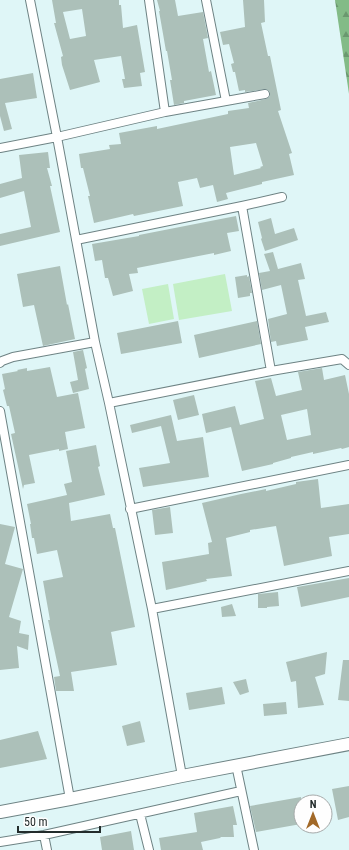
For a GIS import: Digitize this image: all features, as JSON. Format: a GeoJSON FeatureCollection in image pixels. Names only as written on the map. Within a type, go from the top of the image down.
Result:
{"type":"FeatureCollection","features":[{"type":"Feature","properties":{"kind":"street"},"geometry":{"type":"LineString","coordinates":[[30,0],[57,137],[94,342],[109,403],[152,609],[182,776]]}},
{"type":"Feature","properties":{"kind":"street"},"geometry":{"type":"LineString","coordinates":[[149,0],[165,112]]}},
{"type":"Feature","properties":{"kind":"street"},"geometry":{"type":"LineString","coordinates":[[206,0],[226,101]]}},
{"type":"Feature","properties":{"kind":"street"},"geometry":{"type":"LineString","coordinates":[[0,148],[57,137],[165,112],[265,94]]}},
{"type":"Feature","properties":{"kind":"street"},"geometry":{"type":"LineString","coordinates":[[76,240],[242,206],[282,196]]}},
{"type":"Feature","properties":{"kind":"street"},"geometry":{"type":"LineString","coordinates":[[242,206],[271,371]]}},
{"type":"Feature","properties":{"kind":"street"},"geometry":{"type":"LineString","coordinates":[[0,363],[13,357],[94,342]]}},
{"type":"Feature","properties":{"kind":"street"},"geometry":{"type":"LineString","coordinates":[[109,403],[271,371],[342,359],[349,366]]}},
{"type":"Feature","properties":{"kind":"street"},"geometry":{"type":"LineString","coordinates":[[0,411],[3,442],[70,799]]}},
{"type":"Feature","properties":{"kind":"street"},"geometry":{"type":"LineString","coordinates":[[130,509],[349,465]]}},
{"type":"Feature","properties":{"kind":"street"},"geometry":{"type":"LineString","coordinates":[[152,609],[349,571]]}},
{"type":"Feature","properties":{"kind":"street"},"geometry":{"type":"LineString","coordinates":[[0,812],[349,744]]}},
{"type":"Feature","properties":{"kind":"street"},"geometry":{"type":"LineString","coordinates":[[236,765],[254,850]]}},
{"type":"Feature","properties":{"kind":"street"},"geometry":{"type":"LineString","coordinates":[[0,842],[44,835],[241,791]]}},
{"type":"Feature","properties":{"kind":"street"},"geometry":{"type":"LineString","coordinates":[[140,814],[149,850]]}},
{"type":"Feature","properties":{"kind":"street"},"geometry":{"type":"LineString","coordinates":[[44,835],[48,850]]}},
{"type":"Feature","properties":{"kind":"green space"},"geometry":{"type":"Polygon","coordinates":[[[335,0],[349,0],[349,94],[335,0]]]}},
{"type":"Feature","properties":{"kind":"green space"},"geometry":{"type":"Polygon","coordinates":[[[225,274],[232,311],[179,320],[173,284],[225,274]]]}},
{"type":"Feature","properties":{"kind":"green space"},"geometry":{"type":"Polygon","coordinates":[[[168,284],[174,319],[149,324],[142,289],[168,284]]]}},
{"type":"Feature","properties":{"kind":"building"},"geometry":{"type":"Polygon","coordinates":[[[52,0],[119,0],[119,5],[121,5],[123,28],[137,25],[145,72],[140,73],[142,86],[124,88],[122,79],[125,79],[121,56],[94,60],[100,82],[70,90],[62,65],[61,57],[63,56],[54,23],[56,23],[52,0]],[[82,9],[63,12],[70,39],[86,36],[82,9]]]}},
{"type":"Feature","properties":{"kind":"building"},"geometry":{"type":"Polygon","coordinates":[[[157,0],[175,0],[178,16],[203,12],[208,38],[203,39],[209,72],[211,71],[216,95],[184,101],[184,103],[174,105],[170,80],[172,80],[157,0]]]}},
{"type":"Feature","properties":{"kind":"building"},"geometry":{"type":"Polygon","coordinates":[[[243,0],[264,0],[265,22],[261,23],[268,56],[270,56],[281,110],[278,111],[292,153],[289,154],[294,175],[262,182],[262,184],[226,193],[228,199],[217,202],[213,185],[200,188],[197,178],[178,182],[183,206],[134,216],[133,214],[94,223],[88,196],[90,196],[83,168],[81,168],[79,154],[110,149],[109,145],[121,144],[119,133],[157,126],[157,129],[228,114],[228,111],[249,108],[248,103],[266,99],[270,96],[269,91],[266,89],[245,92],[245,90],[239,91],[235,72],[233,72],[231,64],[234,63],[229,44],[223,45],[220,32],[245,27],[243,0]],[[256,143],[230,147],[234,175],[261,168],[260,167],[263,166],[256,143]]]}},
{"type":"Feature","properties":{"kind":"building"},"geometry":{"type":"Polygon","coordinates":[[[33,73],[37,98],[5,103],[12,129],[4,131],[0,116],[0,79],[33,73]]]}},
{"type":"Feature","properties":{"kind":"building"},"geometry":{"type":"Polygon","coordinates":[[[48,152],[50,168],[47,168],[52,186],[50,186],[60,232],[0,246],[0,234],[31,227],[24,191],[0,198],[0,184],[22,178],[19,155],[48,152]]]}},
{"type":"Feature","properties":{"kind":"building"},"geometry":{"type":"Polygon","coordinates":[[[236,216],[239,231],[227,233],[231,251],[137,268],[138,273],[129,274],[133,291],[113,296],[108,278],[105,278],[102,260],[95,261],[92,244],[236,216]]]}},
{"type":"Feature","properties":{"kind":"building"},"geometry":{"type":"Polygon","coordinates":[[[271,218],[275,234],[294,228],[298,240],[265,251],[258,222],[271,218]]]}},
{"type":"Feature","properties":{"kind":"building"},"geometry":{"type":"Polygon","coordinates":[[[273,252],[278,269],[301,263],[305,279],[298,280],[306,316],[326,312],[329,322],[305,327],[308,340],[277,346],[276,341],[271,342],[268,319],[287,314],[281,285],[262,290],[259,273],[270,271],[264,254],[273,252]]]}},
{"type":"Feature","properties":{"kind":"building"},"geometry":{"type":"Polygon","coordinates":[[[60,266],[75,339],[43,346],[34,305],[23,307],[17,274],[60,266]]]}},
{"type":"Feature","properties":{"kind":"building"},"geometry":{"type":"Polygon","coordinates":[[[247,275],[247,277],[249,276],[252,293],[250,293],[250,296],[238,298],[235,277],[247,275]]]}},
{"type":"Feature","properties":{"kind":"building"},"geometry":{"type":"Polygon","coordinates":[[[178,321],[182,343],[121,354],[117,333],[178,321]]]}},
{"type":"Feature","properties":{"kind":"building"},"geometry":{"type":"Polygon","coordinates":[[[257,321],[261,344],[199,358],[194,335],[257,321]]]}},
{"type":"Feature","properties":{"kind":"building"},"geometry":{"type":"Polygon","coordinates":[[[83,350],[87,368],[85,369],[89,389],[73,393],[70,382],[78,380],[73,352],[83,350]]]}},
{"type":"Feature","properties":{"kind":"building"},"geometry":{"type":"Polygon","coordinates":[[[50,367],[57,397],[78,393],[85,428],[65,432],[68,449],[59,451],[59,449],[29,455],[35,483],[24,485],[23,489],[11,434],[15,433],[9,406],[7,406],[3,390],[5,389],[2,374],[27,368],[27,371],[50,367]]]}},
{"type":"Feature","properties":{"kind":"building"},"geometry":{"type":"Polygon","coordinates":[[[322,368],[324,380],[345,375],[349,394],[349,447],[313,454],[313,452],[291,457],[273,464],[242,471],[231,427],[206,433],[202,414],[235,406],[240,425],[264,419],[255,381],[271,378],[276,396],[302,390],[298,372],[322,368]],[[307,409],[281,415],[287,440],[311,435],[307,409]]]}},
{"type":"Feature","properties":{"kind":"building"},"geometry":{"type":"Polygon","coordinates":[[[194,395],[199,415],[178,420],[173,400],[194,395]]]}},
{"type":"Feature","properties":{"kind":"building"},"geometry":{"type":"Polygon","coordinates":[[[171,415],[177,441],[203,437],[209,477],[143,487],[139,468],[170,463],[161,426],[132,433],[130,425],[171,415]]]}},
{"type":"Feature","properties":{"kind":"building"},"geometry":{"type":"Polygon","coordinates":[[[96,445],[100,466],[98,467],[105,495],[69,503],[71,521],[110,514],[113,528],[115,528],[135,627],[111,632],[117,665],[71,672],[74,691],[56,691],[54,677],[60,676],[48,620],[50,620],[43,581],[63,577],[57,550],[37,554],[34,538],[32,538],[27,504],[67,495],[64,484],[72,482],[66,451],[96,445]]]}},
{"type":"Feature","properties":{"kind":"building"},"geometry":{"type":"Polygon","coordinates":[[[318,479],[321,508],[349,504],[349,534],[329,537],[332,556],[284,566],[276,526],[250,530],[250,532],[226,538],[232,576],[206,579],[207,581],[166,590],[162,562],[209,554],[208,543],[212,542],[202,503],[266,489],[266,491],[296,484],[296,482],[318,479]]]}},
{"type":"Feature","properties":{"kind":"building"},"geometry":{"type":"Polygon","coordinates":[[[170,507],[173,533],[155,535],[152,510],[170,507]]]}},
{"type":"Feature","properties":{"kind":"building"},"geometry":{"type":"Polygon","coordinates":[[[0,524],[15,527],[5,564],[23,569],[9,617],[21,621],[19,633],[29,635],[28,650],[17,646],[19,668],[0,670],[0,524]]]}},
{"type":"Feature","properties":{"kind":"building"},"geometry":{"type":"Polygon","coordinates":[[[349,578],[349,597],[301,607],[297,587],[349,578]]]}},
{"type":"Feature","properties":{"kind":"building"},"geometry":{"type":"Polygon","coordinates":[[[278,592],[279,606],[258,608],[258,594],[278,592]]]}},
{"type":"Feature","properties":{"kind":"building"},"geometry":{"type":"Polygon","coordinates":[[[232,604],[236,616],[222,617],[221,607],[232,604]]]}},
{"type":"Feature","properties":{"kind":"building"},"geometry":{"type":"Polygon","coordinates":[[[327,652],[325,674],[315,677],[324,705],[298,708],[296,681],[291,682],[286,662],[327,652]]]}},
{"type":"Feature","properties":{"kind":"building"},"geometry":{"type":"Polygon","coordinates":[[[343,660],[349,660],[349,701],[338,700],[343,660]]]}},
{"type":"Feature","properties":{"kind":"building"},"geometry":{"type":"Polygon","coordinates":[[[246,679],[249,692],[240,695],[233,682],[246,679]]]}},
{"type":"Feature","properties":{"kind":"building"},"geometry":{"type":"Polygon","coordinates":[[[222,687],[225,704],[189,710],[186,693],[222,687]]]}},
{"type":"Feature","properties":{"kind":"building"},"geometry":{"type":"Polygon","coordinates":[[[286,702],[287,714],[264,716],[263,704],[286,702]]]}},
{"type":"Feature","properties":{"kind":"building"},"geometry":{"type":"Polygon","coordinates":[[[140,721],[145,742],[127,746],[122,726],[140,721]]]}},
{"type":"Feature","properties":{"kind":"building"},"geometry":{"type":"Polygon","coordinates":[[[38,731],[47,759],[0,768],[0,740],[38,731]]]}},
{"type":"Feature","properties":{"kind":"building"},"geometry":{"type":"Polygon","coordinates":[[[349,786],[349,817],[338,820],[332,789],[349,786]]]}},
{"type":"Feature","properties":{"kind":"building"},"geometry":{"type":"Polygon","coordinates":[[[293,798],[293,825],[256,832],[250,806],[293,798]]]}},
{"type":"Feature","properties":{"kind":"building"},"geometry":{"type":"Polygon","coordinates":[[[233,806],[237,825],[233,825],[234,837],[221,837],[201,842],[203,850],[161,850],[159,838],[197,832],[194,813],[233,806]]]}},
{"type":"Feature","properties":{"kind":"building"},"geometry":{"type":"Polygon","coordinates":[[[131,831],[134,850],[102,850],[100,837],[131,831]]]}}]}
